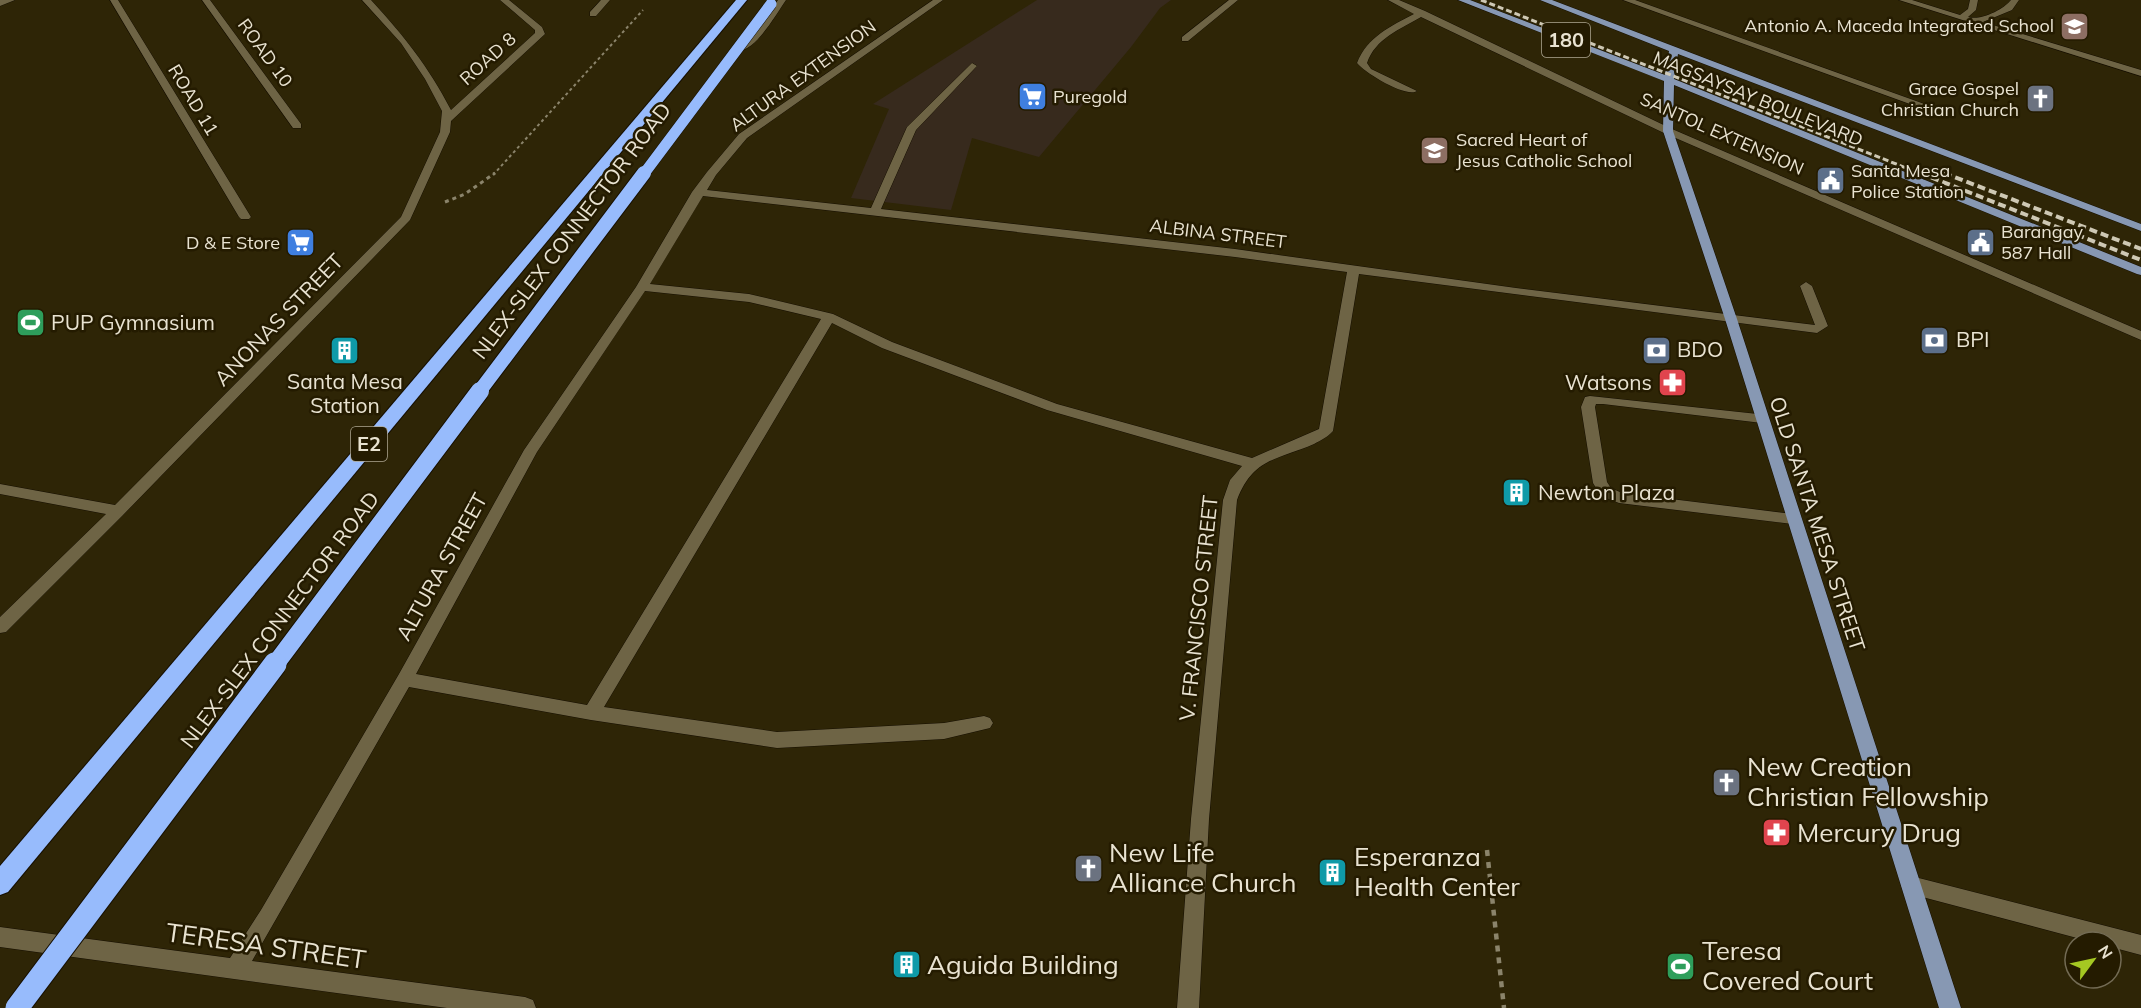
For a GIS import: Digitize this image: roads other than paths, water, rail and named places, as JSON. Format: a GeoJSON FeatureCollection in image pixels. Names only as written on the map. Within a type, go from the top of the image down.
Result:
{"type":"FeatureCollection","features":[{"type":"Feature","properties":{"kind":"highway","name":"NLEX-SLEX CONNECTOR ROAD"},"geometry":{"type":"LineString","coordinates":[[17,1008],[775,0]]}},
{"type":"Feature","properties":{"kind":"highway","name":"NLEX-SLEX CONNECTOR ROAD"},"geometry":{"type":"LineString","coordinates":[[0,884],[740,2]]}},
{"type":"Feature","properties":{"kind":"main road","name":"MAGSAYSAY BOULEVARD"},"geometry":{"type":"LineString","coordinates":[[1462,0],[1669,80],[2141,271]]}},
{"type":"Feature","properties":{"kind":"main road","name":"MAGSAYSAY BOULEVARD"},"geometry":{"type":"LineString","coordinates":[[1544,0],[2141,228]]}},
{"type":"Feature","properties":{"kind":"main road","name":"OLD SANTA MESA STREET"},"geometry":{"type":"LineString","coordinates":[[1674,50],[1669,80],[1668,130],[1731,320],[1950,1008]]}},
{"type":"Feature","properties":{"kind":"street"},"geometry":{"type":"LineString","coordinates":[[0,3],[11,0]]}},
{"type":"Feature","properties":{"kind":"street","name":"ROAD 11"},"geometry":{"type":"LineString","coordinates":[[114,0],[244,217]]}},
{"type":"Feature","properties":{"kind":"street","name":"ROAD 10"},"geometry":{"type":"LineString","coordinates":[[206,0],[297,126]]}},
{"type":"Feature","properties":{"kind":"street"},"geometry":{"type":"LineString","coordinates":[[366,0],[404,41],[430,79],[442,99],[447,119]]}},
{"type":"Feature","properties":{"kind":"street","name":"ROAD 8"},"geometry":{"type":"LineString","coordinates":[[447,119],[540,34],[538,29],[504,0]]}},
{"type":"Feature","properties":{"kind":"street"},"geometry":{"type":"LineString","coordinates":[[593,14],[606,0]]}},
{"type":"Feature","properties":{"kind":"street"},"geometry":{"type":"LineString","coordinates":[[655,156],[736,52],[757,35],[782,0]]}},
{"type":"Feature","properties":{"kind":"street","name":"ALTURA EXTENSION"},"geometry":{"type":"LineString","coordinates":[[698,192],[743,136],[939,0]]}},
{"type":"Feature","properties":{"kind":"street"},"geometry":{"type":"LineString","coordinates":[[1185,39],[1234,0]]}},
{"type":"Feature","properties":{"kind":"street","name":"SANTOL EXTENSION"},"geometry":{"type":"LineString","coordinates":[[1392,0],[1668,130],[2141,336]]}},
{"type":"Feature","properties":{"kind":"street"},"geometry":{"type":"LineString","coordinates":[[1627,0],[1925,106]]}},
{"type":"Feature","properties":{"kind":"street"},"geometry":{"type":"LineString","coordinates":[[1903,0],[2141,73]]}},
{"type":"Feature","properties":{"kind":"street"},"geometry":{"type":"LineString","coordinates":[[1961,18],[1972,10],[1974,0]]}},
{"type":"Feature","properties":{"kind":"street"},"geometry":{"type":"LineString","coordinates":[[1975,22],[2009,8],[2015,0]]}},
{"type":"Feature","properties":{"kind":"street"},"geometry":{"type":"LineString","coordinates":[[1412,91],[1368,71],[1362,63],[1364,52],[1384,35],[1422,14]]}},
{"type":"Feature","properties":{"kind":"street"},"geometry":{"type":"LineString","coordinates":[[875,211],[911,129],[972,66]]}},
{"type":"Feature","properties":{"kind":"street","name":"ANONAS STREET"},"geometry":{"type":"LineString","coordinates":[[0,627],[118,511],[406,218],[445,132],[447,119]]}},
{"type":"Feature","properties":{"kind":"street","name":"ALBINA STREET"},"geometry":{"type":"LineString","coordinates":[[698,192],[1235,253],[1731,320],[1817,329],[1822,326],[1820,316],[1806,286]]}},
{"type":"Feature","properties":{"kind":"street","name":"ALTURA STREET"},"geometry":{"type":"LineString","coordinates":[[234,970],[268,917],[405,679],[531,450],[642,287],[698,192]]}},
{"type":"Feature","properties":{"kind":"street","name":"V. FRANCISCO STREET"},"geometry":{"type":"LineString","coordinates":[[1188,1008],[1200,819],[1230,500],[1239,477],[1254,464],[1317,438],[1326,431],[1354,269]]}},
{"type":"Feature","properties":{"kind":"street"},"geometry":{"type":"LineString","coordinates":[[642,287],[749,298],[829,317],[887,345],[1052,407],[1254,464]]}},
{"type":"Feature","properties":{"kind":"street"},"geometry":{"type":"LineString","coordinates":[[591,712],[829,317]]}},
{"type":"Feature","properties":{"kind":"street"},"geometry":{"type":"LineString","coordinates":[[1762,417],[1603,399],[1590,400],[1588,407],[1600,483],[1606,492],[1619,498],[1793,519]]}},
{"type":"Feature","properties":{"kind":"street"},"geometry":{"type":"LineString","coordinates":[[0,489],[118,511]]}},
{"type":"Feature","properties":{"kind":"street"},"geometry":{"type":"LineString","coordinates":[[405,679],[591,712],[777,740],[944,731],[984,723]]}},
{"type":"Feature","properties":{"kind":"street"},"geometry":{"type":"LineString","coordinates":[[1911,885],[2141,945]]}},
{"type":"Feature","properties":{"kind":"street","name":"TERESA STREET"},"geometry":{"type":"LineString","coordinates":[[0,937],[525,1008]]}},
{"type":"Feature","properties":{"kind":"railway"},"geometry":{"type":"LineString","coordinates":[[1481,0],[1924,175]]}},
{"type":"Feature","properties":{"kind":"railway"},"geometry":{"type":"LineString","coordinates":[[1934,169],[1948,175]]}},
{"type":"Feature","properties":{"kind":"railway"},"geometry":{"type":"LineString","coordinates":[[1920,173],[2141,260]]}},
{"type":"Feature","properties":{"kind":"railway"},"geometry":{"type":"LineString","coordinates":[[1944,173],[2141,249]]}},
{"type":"Feature","properties":{"kind":"place","name":"Antonio A. Maceda Integrated School"},"geometry":{"type":"Point","coordinates":[2075,26]}},
{"type":"Feature","properties":{"kind":"place","name":"Puregold"},"geometry":{"type":"Point","coordinates":[1032,97]}},
{"type":"Feature","properties":{"kind":"place","name":"Grace Gospel Christian Church"},"geometry":{"type":"Point","coordinates":[2040,99]}},
{"type":"Feature","properties":{"kind":"place","name":"Sacred Heart of Jesus Catholic School"},"geometry":{"type":"Point","coordinates":[1435,150]}},
{"type":"Feature","properties":{"kind":"place","name":"Santa Mesa Police Station"},"geometry":{"type":"Point","coordinates":[1830,181]}},
{"type":"Feature","properties":{"kind":"place","name":"Barangay 587 Hall"},"geometry":{"type":"Point","coordinates":[1980,242]}},
{"type":"Feature","properties":{"kind":"place","name":"D & E Store"},"geometry":{"type":"Point","coordinates":[301,243]}},
{"type":"Feature","properties":{"kind":"place","name":"PUP Gymnasium"},"geometry":{"type":"Point","coordinates":[30,323]}},
{"type":"Feature","properties":{"kind":"place","name":"BPI"},"geometry":{"type":"Point","coordinates":[1935,340]}},
{"type":"Feature","properties":{"kind":"place","name":"BDO"},"geometry":{"type":"Point","coordinates":[1656,350]}},
{"type":"Feature","properties":{"kind":"place","name":"Santa Mesa Station"},"geometry":{"type":"Point","coordinates":[345,351]}},
{"type":"Feature","properties":{"kind":"place","name":"Watsons"},"geometry":{"type":"Point","coordinates":[1673,383]}},
{"type":"Feature","properties":{"kind":"place","name":"Newton Plaza"},"geometry":{"type":"Point","coordinates":[1517,493]}},
{"type":"Feature","properties":{"kind":"place","name":"New Creation Christian Fellowship"},"geometry":{"type":"Point","coordinates":[1726,782]}},
{"type":"Feature","properties":{"kind":"place","name":"Mercury Drug"},"geometry":{"type":"Point","coordinates":[1776,833]}},
{"type":"Feature","properties":{"kind":"place","name":"New Life Alliance Church"},"geometry":{"type":"Point","coordinates":[1088,868]}},
{"type":"Feature","properties":{"kind":"place","name":"Esperanza Health Center"},"geometry":{"type":"Point","coordinates":[1333,872]}},
{"type":"Feature","properties":{"kind":"place","name":"Aguida Building"},"geometry":{"type":"Point","coordinates":[906,965]}},
{"type":"Feature","properties":{"kind":"place","name":"Teresa Covered Court"},"geometry":{"type":"Point","coordinates":[1681,966]}}]}
